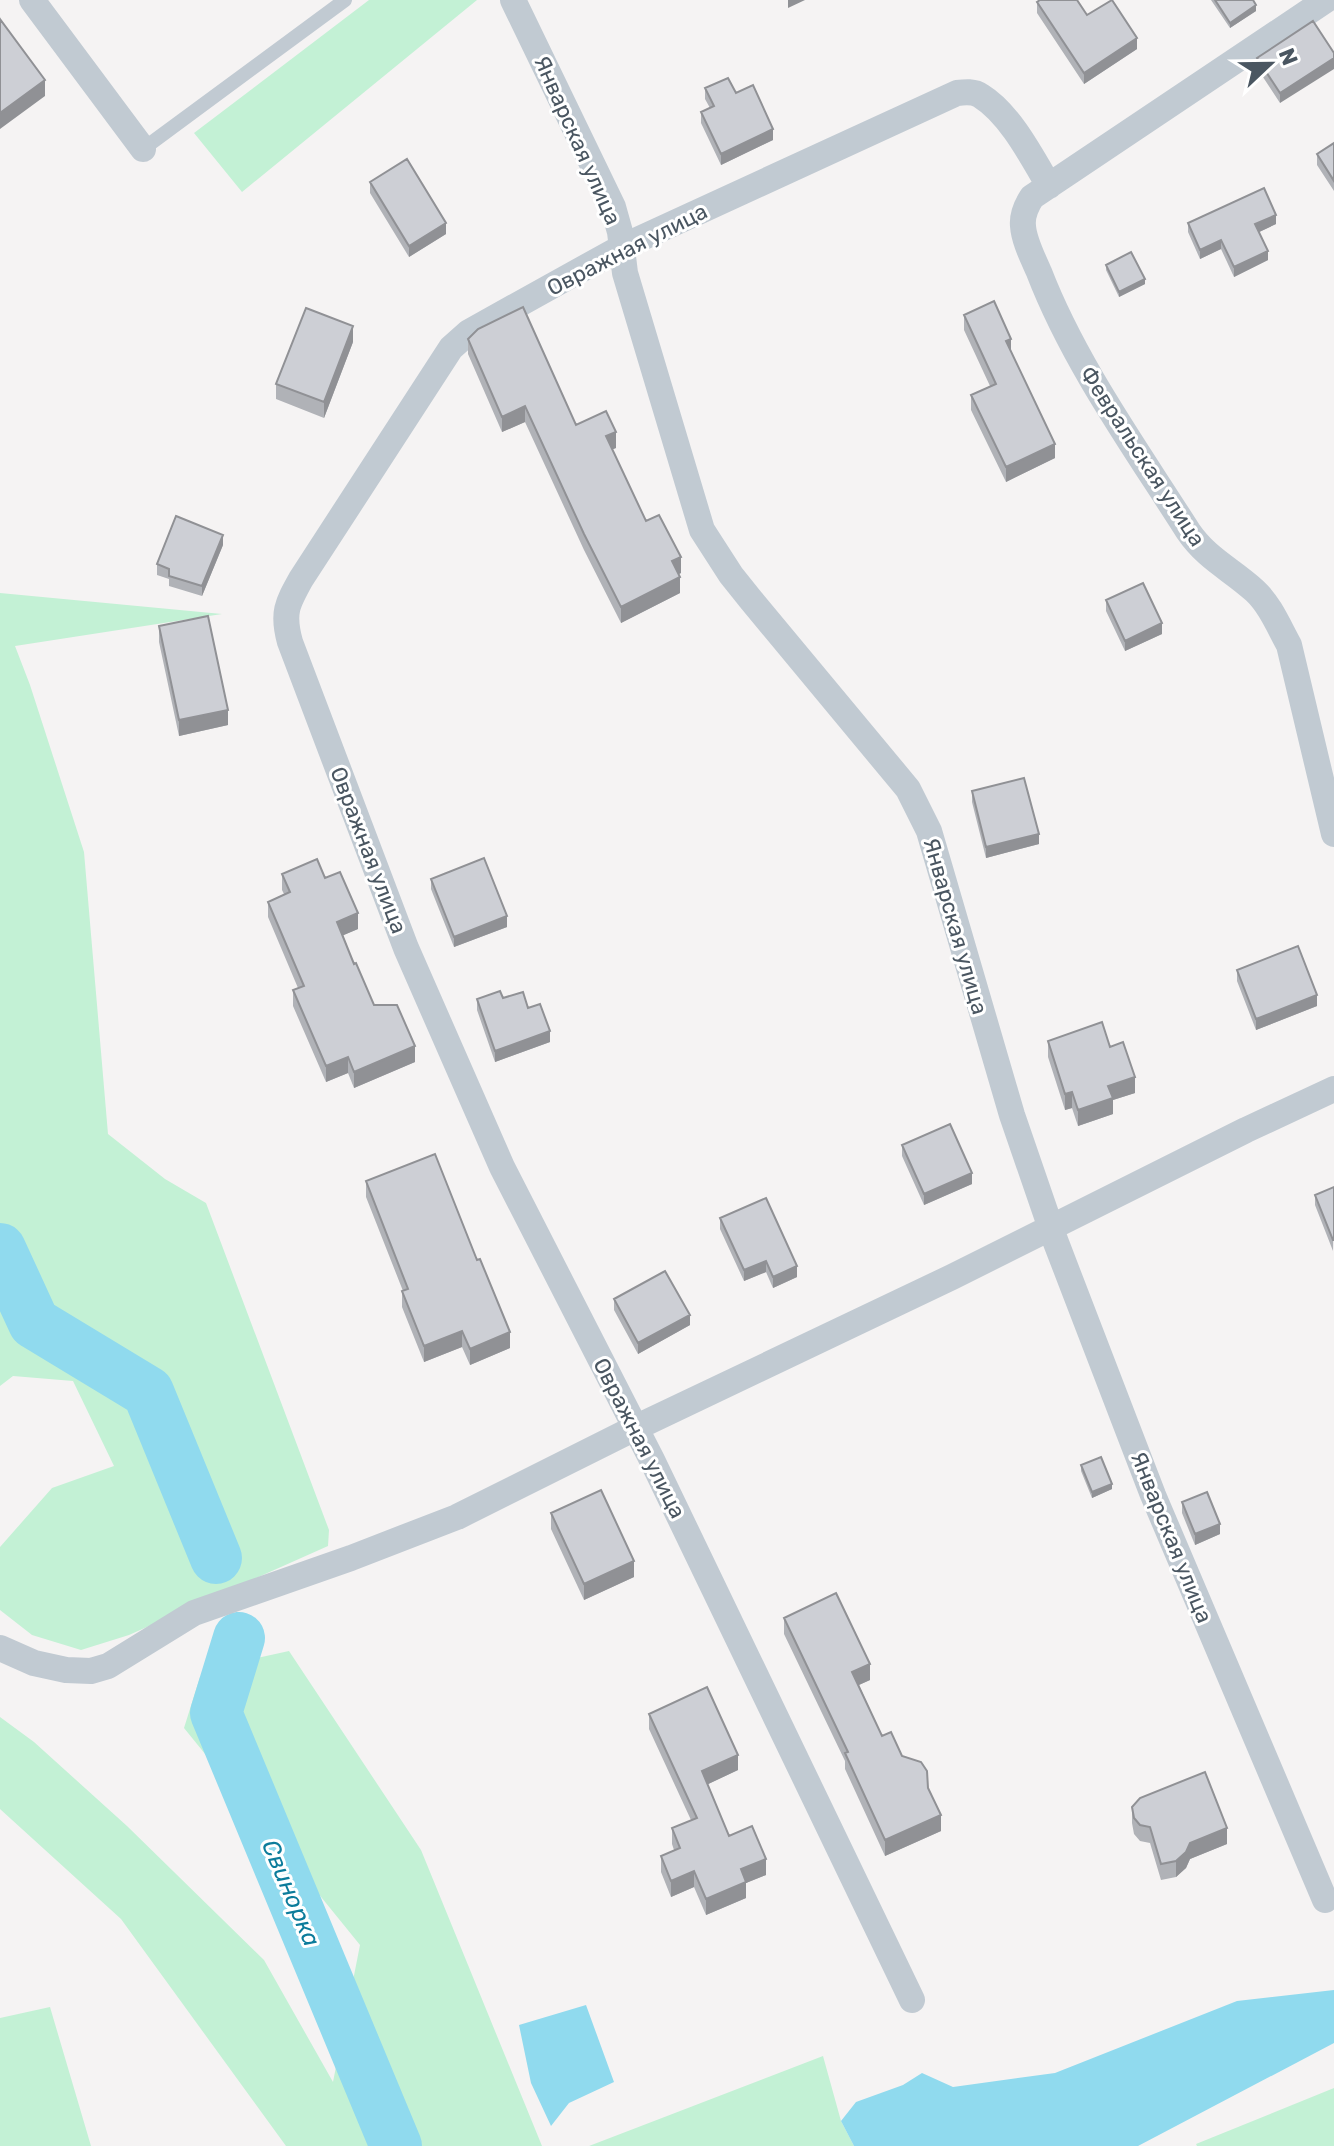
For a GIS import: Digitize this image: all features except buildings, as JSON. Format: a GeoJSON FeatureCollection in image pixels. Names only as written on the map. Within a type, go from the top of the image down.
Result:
{"type":"FeatureCollection","features":[{"type":"Feature","properties":{"kind":"street"},"geometry":{"type":"LineString","coordinates":[[32,0],[143,149]]}},
{"type":"Feature","properties":{"kind":"street","name":"Январская улица"},"geometry":{"type":"LineString","coordinates":[[513,0],[613,207],[620,232],[625,273],[702,530],[731,575],[908,789],[923,819],[937,855],[1008,1103],[1051,1227],[1153,1495],[1325,1900]]}},
{"type":"Feature","properties":{"kind":"street"},"geometry":{"type":"LineString","coordinates":[[1041,192],[1326,0]]}},
{"type":"Feature","properties":{"kind":"street","name":"Овражная улица"},"geometry":{"type":"LineString","coordinates":[[912,2000],[635,1428],[502,1167],[406,948],[285,625],[286,606],[451,348],[469,332],[622,247],[957,93],[981,95],[1002,115],[1023,143],[1041,192]]}},
{"type":"Feature","properties":{"kind":"street","name":"Февральская улица"},"geometry":{"type":"LineString","coordinates":[[1041,192],[1026,206],[1023,225],[1046,292],[1082,362],[1199,547],[1258,593],[1289,645],[1334,834]]}},
{"type":"Feature","properties":{"kind":"street"},"geometry":{"type":"LineString","coordinates":[[0,1648],[34,1663],[66,1670],[91,1671],[108,1666],[194,1613],[431,1528],[1334,1089]]}},
{"type":"Feature","properties":{"kind":"lane"},"geometry":{"type":"LineString","coordinates":[[143,149],[345,0]]}},
{"type":"Feature","properties":{"kind":"green space"},"geometry":{"type":"Polygon","coordinates":[[[369,0],[477,0],[242,192],[194,133],[369,0]]]}},
{"type":"Feature","properties":{"kind":"green space"},"geometry":{"type":"Polygon","coordinates":[[[0,593],[222,614],[15,646],[84,852],[108,1134],[165,1179],[206,1203],[329,1530],[328,1546],[129,1635],[81,1650],[32,1635],[0,1610],[0,1547],[52,1488],[114,1466],[73,1381],[13,1376],[0,1386],[0,593]]]}},
{"type":"Feature","properties":{"kind":"green space"},"geometry":{"type":"Polygon","coordinates":[[[289,1651],[421,1850],[542,2146],[286,2146],[121,1919],[0,1809],[0,1717],[34,1742],[127,1826],[264,1960],[333,2082],[360,1945],[184,1728],[200,1677],[289,1651]]]}},
{"type":"Feature","properties":{"kind":"green space"},"geometry":{"type":"Polygon","coordinates":[[[50,2007],[91,2146],[0,2146],[0,2018],[50,2007]]]}},
{"type":"Feature","properties":{"kind":"green space"},"geometry":{"type":"Polygon","coordinates":[[[823,2056],[841,2121],[854,2146],[589,2146],[823,2056]]]}},
{"type":"Feature","properties":{"kind":"green space"},"geometry":{"type":"Polygon","coordinates":[[[1334,2088],[1334,2146],[1196,2144],[1334,2088]]]}},
{"type":"Feature","properties":{"kind":"water"},"geometry":{"type":"Polygon","coordinates":[[[1334,1990],[1334,2043],[1138,2146],[854,2146],[841,2121],[856,2102],[903,2085],[922,2073],[953,2087],[1055,2073],[1237,2001],[1334,1990]]]}},
{"type":"Feature","properties":{"kind":"water"},"geometry":{"type":"Polygon","coordinates":[[[586,2005],[614,2082],[569,2103],[551,2126],[531,2083],[519,2025],[586,2005]]]}},
{"type":"Feature","properties":{"kind":"waterway","name":"Свинорка"},"geometry":{"type":"LineString","coordinates":[[0,1249],[34,1323],[148,1392],[216,1558]]}},
{"type":"Feature","properties":{"kind":"waterway","name":"Свинорка"},"geometry":{"type":"LineString","coordinates":[[239,1638],[216,1713],[396,2146]]}}]}
